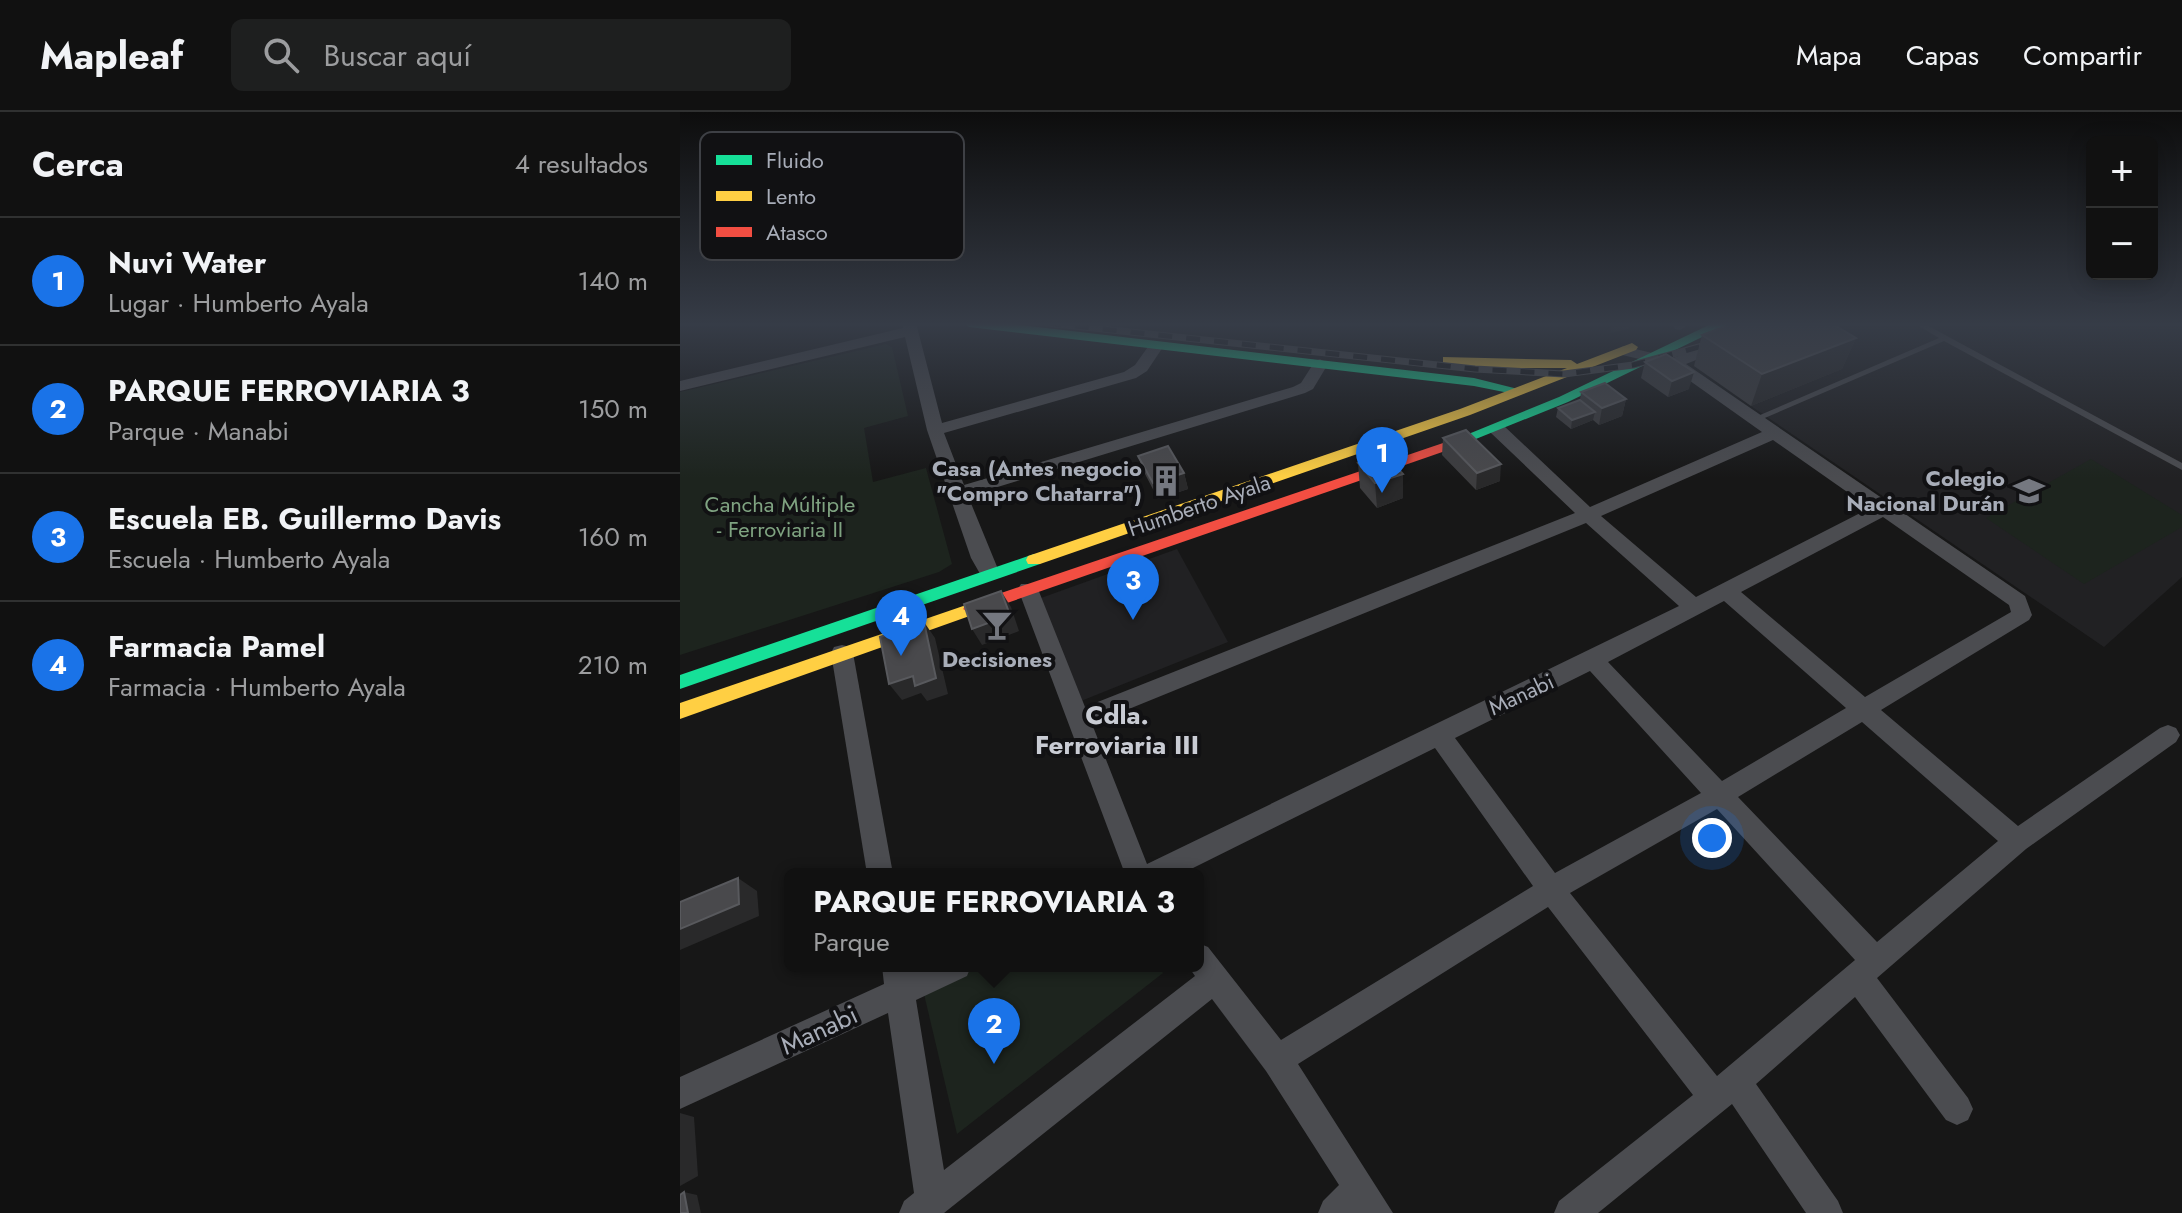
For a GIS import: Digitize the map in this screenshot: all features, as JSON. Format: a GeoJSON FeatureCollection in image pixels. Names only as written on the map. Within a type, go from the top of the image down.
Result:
{"type":"FeatureCollection","features":[{"type":"Feature","properties":{"kind":"street"},"geometry":{"type":"LineString","coordinates":[[680,386],[725,374]]}},
{"type":"Feature","properties":{"kind":"street"},"geometry":{"type":"LineString","coordinates":[[922,374],[935,430],[981,558],[990,574]]}},
{"type":"Feature","properties":{"kind":"street"},"geometry":{"type":"LineString","coordinates":[[935,430],[1131,374]]}},
{"type":"Feature","properties":{"kind":"street"},"geometry":{"type":"LineString","coordinates":[[959,493],[1299,390],[1307,386],[1314,374]]}},
{"type":"Feature","properties":{"kind":"street"},"geometry":{"type":"LineString","coordinates":[[1397,374],[1520,391],[1559,402]]}},
{"type":"Feature","properties":{"kind":"street","name":"Humberto Ayala"},"geometry":{"type":"LineString","coordinates":[[680,682],[1465,412],[1563,374]]}},
{"type":"Feature","properties":{"kind":"street","name":"Humberto Ayala"},"geometry":{"type":"LineString","coordinates":[[680,711],[1497,429],[1616,374]]}},
{"type":"Feature","properties":{"kind":"street"},"geometry":{"type":"LineString","coordinates":[[1277,1060],[1551,890],[1718,796],[2022,615],[2018,601],[1691,374]]}},
{"type":"Feature","properties":{"kind":"street"},"geometry":{"type":"LineString","coordinates":[[1497,429],[1588,515],[1695,608]]}},
{"type":"Feature","properties":{"kind":"street"},"geometry":{"type":"LineString","coordinates":[[1079,719],[1588,515],[1776,432]]}},
{"type":"Feature","properties":{"kind":"street","name":"Manabi"},"geometry":{"type":"LineString","coordinates":[[1166,868],[1593,660],[1885,508]]}},
{"type":"Feature","properties":{"kind":"street"},"geometry":{"type":"LineString","coordinates":[[1028,589],[1136,868]]}},
{"type":"Feature","properties":{"kind":"street"},"geometry":{"type":"LineString","coordinates":[[1726,591],[2017,841]]}},
{"type":"Feature","properties":{"kind":"street"},"geometry":{"type":"LineString","coordinates":[[842,653],[879,868]]}},
{"type":"Feature","properties":{"kind":"street"},"geometry":{"type":"LineString","coordinates":[[1593,660],[1718,796],[1867,969],[1957,1109]]}},
{"type":"Feature","properties":{"kind":"street"},"geometry":{"type":"LineString","coordinates":[[1438,733],[1551,890],[1725,1090],[1826,1213]]}},
{"type":"Feature","properties":{"kind":"street"},"geometry":{"type":"LineString","coordinates":[[1591,1207],[2017,841],[2168,735]]}},
{"type":"Feature","properties":{"kind":"street"},"geometry":{"type":"LineString","coordinates":[[1206,968],[1277,1060],[1368,1200],[1335,1213]]}},
{"type":"Feature","properties":{"kind":"street","name":"Manabi"},"geometry":{"type":"LineString","coordinates":[[680,1093],[898,979],[930,972]]}},
{"type":"Feature","properties":{"kind":"street"},"geometry":{"type":"LineString","coordinates":[[924,1207],[1201,972]]}},
{"type":"Feature","properties":{"kind":"street"},"geometry":{"type":"LineString","coordinates":[[898,979],[924,1207]]}},
{"type":"Feature","properties":{"kind":"lane"},"geometry":{"type":"LineString","coordinates":[[1757,418],[1860,374]]}},
{"type":"Feature","properties":{"kind":"lane"},"geometry":{"type":"LineString","coordinates":[[2012,374],[2182,467]]}},
{"type":"Feature","properties":{"kind":"shaded area","name":"Colegio Nacional Durán"},"geometry":{"type":"Polygon","coordinates":[[[1829,374],[2182,374],[2182,577],[2104,647],[1751,406],[1829,374]]]}},
{"type":"Feature","properties":{"kind":"shaded area"},"geometry":{"type":"Polygon","coordinates":[[[1177,549],[1228,642],[1081,701],[1041,598],[1177,549]]]}},
{"type":"Feature","properties":{"kind":"green space","name":"Cancha Múltiple - Ferroviaria II"},"geometry":{"type":"Polygon","coordinates":[[[756,374],[898,374],[908,416],[864,428],[873,482],[926,468],[952,564],[939,572],[680,655],[680,392],[756,374]]]}},
{"type":"Feature","properties":{"kind":"green space"},"geometry":{"type":"Polygon","coordinates":[[[2091,459],[2182,515],[2182,527],[2084,584],[1986,518],[2091,459]]]}},
{"type":"Feature","properties":{"kind":"green space"},"geometry":{"type":"Polygon","coordinates":[[[967,972],[1163,973],[957,1134],[924,994],[967,972]]]}},
{"type":"Feature","properties":{"kind":"building"},"geometry":{"type":"Polygon","coordinates":[[[1663,374],[1688,374],[1672,381],[1663,374]]]}},
{"type":"Feature","properties":{"kind":"building"},"geometry":{"type":"Polygon","coordinates":[[[1605,383],[1626,399],[1602,408],[1581,392],[1605,383]]]}},
{"type":"Feature","properties":{"kind":"building"},"geometry":{"type":"Polygon","coordinates":[[[1580,400],[1595,412],[1572,420],[1558,408],[1580,400]]]}},
{"type":"Feature","properties":{"kind":"building"},"geometry":{"type":"Polygon","coordinates":[[[1466,430],[1501,464],[1477,473],[1443,438],[1466,430]]]}},
{"type":"Feature","properties":{"kind":"building"},"geometry":{"type":"Polygon","coordinates":[[[1168,446],[1184,473],[1153,483],[1138,456],[1168,446]]]}},
{"type":"Feature","properties":{"kind":"building"},"geometry":{"type":"Polygon","coordinates":[[[1385,454],[1403,474],[1375,483],[1358,463],[1385,454]]]}},
{"type":"Feature","properties":{"kind":"building"},"geometry":{"type":"Polygon","coordinates":[[[1001,591],[1010,615],[972,629],[964,604],[1001,591]]]}},
{"type":"Feature","properties":{"kind":"building"},"geometry":{"type":"Polygon","coordinates":[[[924,622],[936,678],[915,686],[913,676],[889,684],[880,637],[924,622]]]}},
{"type":"Feature","properties":{"kind":"building"},"geometry":{"type":"Polygon","coordinates":[[[738,878],[739,904],[680,929],[680,902],[738,878]]]}},
{"type":"Feature","properties":{"kind":"building"},"geometry":{"type":"Polygon","coordinates":[[[684,1192],[688,1213],[680,1213],[680,1195],[684,1192]]]}},
{"type":"Feature","properties":{"kind":"traffic: fast"},"geometry":{"type":"LineString","coordinates":[[1409,374],[1519,391]]}},
{"type":"Feature","properties":{"kind":"traffic: fast"},"geometry":{"type":"LineString","coordinates":[[1446,446],[1564,400],[1617,374]]}},
{"type":"Feature","properties":{"kind":"traffic: fast"},"geometry":{"type":"LineString","coordinates":[[680,682],[1034,560]]}},
{"type":"Feature","properties":{"kind":"traffic: slow"},"geometry":{"type":"LineString","coordinates":[[1034,560],[1465,412],[1562,374]]}},
{"type":"Feature","properties":{"kind":"traffic: slow"},"geometry":{"type":"LineString","coordinates":[[680,711],[972,609]]}},
{"type":"Feature","properties":{"kind":"traffic: jam"},"geometry":{"type":"LineString","coordinates":[[972,609],[1446,446]]}},
{"type":"Feature","properties":{"kind":"place","name":"Casa (Antes negocio \"Compro Chatarra\")"},"geometry":{"type":"Point","coordinates":[1166,481]}},
{"type":"Feature","properties":{"kind":"place","name":"Colegio Nacional Durán"},"geometry":{"type":"Point","coordinates":[2029,491]}},
{"type":"Feature","properties":{"kind":"place","name":"Nuvi Water"},"geometry":{"type":"Point","coordinates":[1382,493]}},
{"type":"Feature","properties":{"kind":"place","name":"Escuela EB. Guillermo Davis"},"geometry":{"type":"Point","coordinates":[1133,620]}},
{"type":"Feature","properties":{"kind":"place","name":"Decisiones"},"geometry":{"type":"Point","coordinates":[997,625]}},
{"type":"Feature","properties":{"kind":"place","name":"Farmacia Pamel"},"geometry":{"type":"Point","coordinates":[901,656]}},
{"type":"Feature","properties":{"kind":"place","name":"PARQUE FERROVIARIA 3"},"geometry":{"type":"Point","coordinates":[994,1064]}},
{"type":"Feature","properties":{"kind":"district","name":"Cdla. Ferroviaria III"},"geometry":{"type":"Point","coordinates":[1117,730]}}]}
